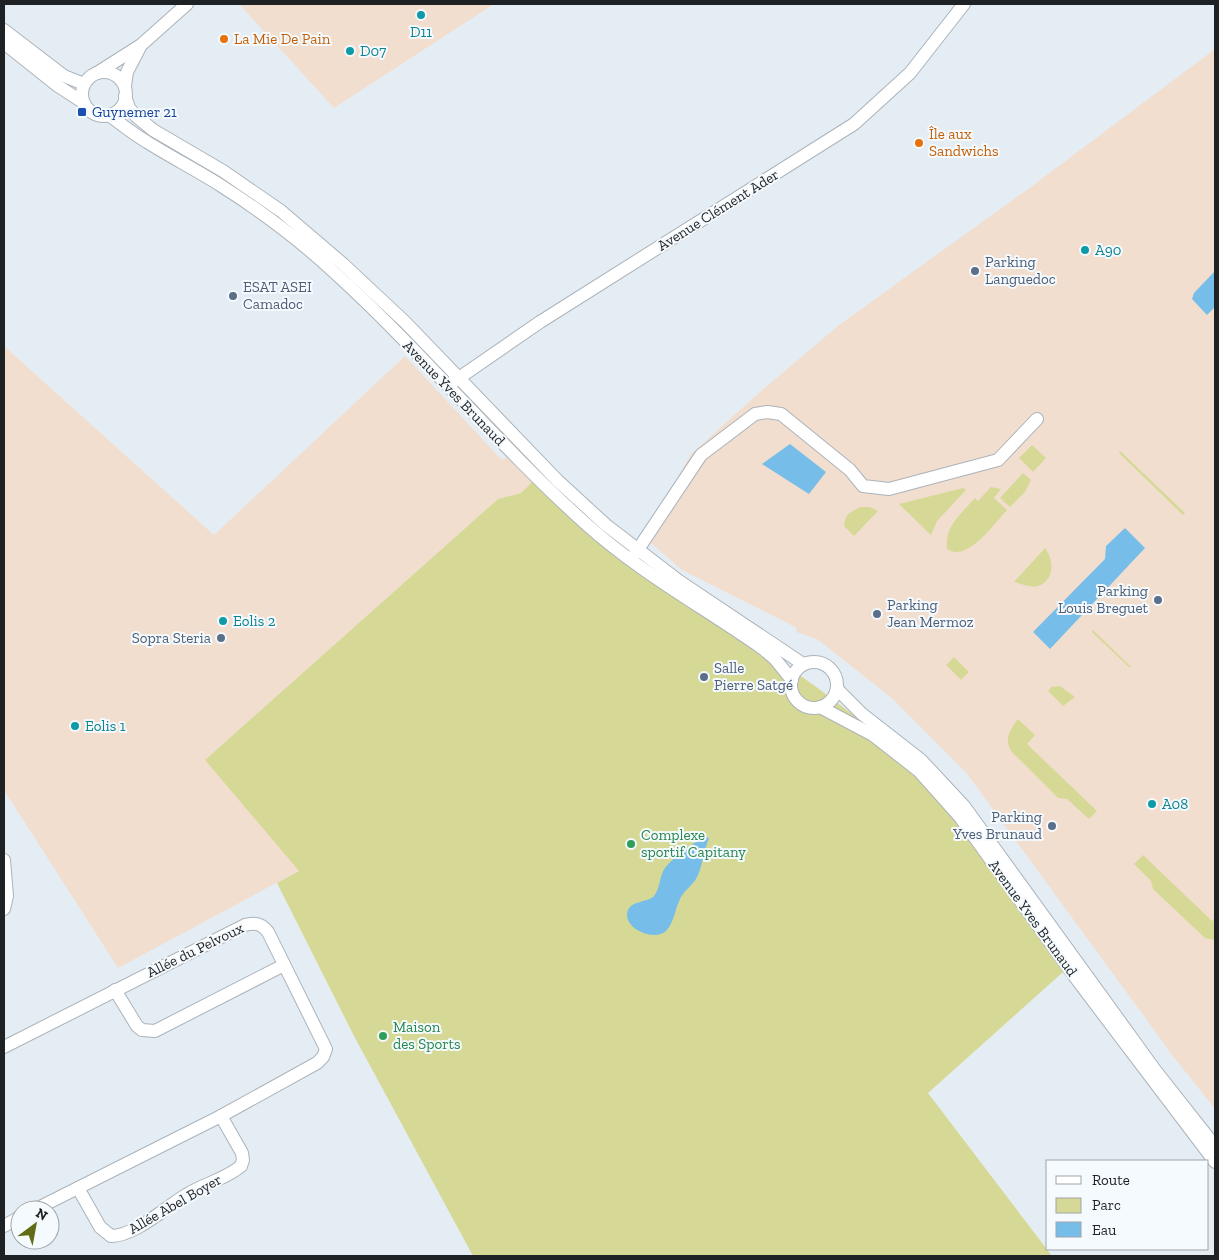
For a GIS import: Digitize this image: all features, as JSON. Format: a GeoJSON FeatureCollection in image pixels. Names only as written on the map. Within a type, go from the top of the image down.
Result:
{"type":"FeatureCollection","features":[{"type":"Feature","properties":{"kind":"street"},"geometry":{"type":"LineString","coordinates":[[84,103],[82,96],[84,84],[97,73],[141,45],[187,4]]}},
{"type":"Feature","properties":{"kind":"street","name":"Avenue Clément Ader"},"geometry":{"type":"LineString","coordinates":[[447,387],[540,322],[854,124],[910,73],[964,4]]}},
{"type":"Feature","properties":{"kind":"street"},"geometry":{"type":"LineString","coordinates":[[4,30],[64,76],[84,84]]}},
{"type":"Feature","properties":{"kind":"street"},"geometry":{"type":"LineString","coordinates":[[4,43],[58,86],[84,103],[94,113],[109,115],[121,107],[127,72],[141,45]]}},
{"type":"Feature","properties":{"kind":"street"},"geometry":{"type":"LineString","coordinates":[[97,73],[112,74],[125,91]]}},
{"type":"Feature","properties":{"kind":"street","name":"Avenue Yves Brunaud"},"geometry":{"type":"LineString","coordinates":[[125,91],[132,112],[153,130],[223,172],[281,211],[343,264],[398,316],[634,556],[679,581],[803,664]]}},
{"type":"Feature","properties":{"kind":"street","name":"Avenue Yves Brunaud"},"geometry":{"type":"LineString","coordinates":[[109,115],[145,141],[218,184],[279,226],[335,272],[552,492],[634,556],[762,648],[775,659],[792,680]]}},
{"type":"Feature","properties":{"kind":"street"},"geometry":{"type":"LineString","coordinates":[[634,556],[701,455],[755,414],[767,412],[781,414],[850,470],[863,486],[889,489],[998,460],[1037,419]]}},
{"type":"Feature","properties":{"kind":"street"},"geometry":{"type":"LineString","coordinates":[[811,662],[826,665],[836,677],[837,688],[831,701],[820,707],[813,708],[799,702],[792,692],[792,680],[798,668],[803,664],[811,662]]}},
{"type":"Feature","properties":{"kind":"street","name":"Avenue Yves Brunaud"},"geometry":{"type":"LineString","coordinates":[[837,688],[862,714],[921,760],[964,806],[1120,1022],[1215,1146]]}},
{"type":"Feature","properties":{"kind":"street","name":"Avenue Yves Brunaud"},"geometry":{"type":"LineString","coordinates":[[820,707],[881,741],[919,771],[960,817],[1078,981],[1215,1162]]}},
{"type":"Feature","properties":{"kind":"street"},"geometry":{"type":"LineString","coordinates":[[4,860],[7,896],[4,908]]}},
{"type":"Feature","properties":{"kind":"street","name":"Allée du Pelvoux"},"geometry":{"type":"LineString","coordinates":[[4,1047],[115,990],[249,924],[255,923],[264,927],[284,965],[323,1042],[324,1055],[316,1063],[221,1116]]}},
{"type":"Feature","properties":{"kind":"street"},"geometry":{"type":"LineString","coordinates":[[115,990],[137,1026],[142,1030],[154,1030],[284,965]]}},
{"type":"Feature","properties":{"kind":"street"},"geometry":{"type":"LineString","coordinates":[[54,1200],[221,1116]]}},
{"type":"Feature","properties":{"kind":"street","name":"Allée Abel Boyer"},"geometry":{"type":"LineString","coordinates":[[78,1188],[102,1230],[112,1236],[122,1234],[158,1214],[185,1195],[241,1166],[243,1160],[242,1153],[221,1116]]}},
{"type":"Feature","properties":{"kind":"shaded area"},"geometry":{"type":"Polygon","coordinates":[[[239,4],[494,4],[334,108],[239,4]]]}},
{"type":"Feature","properties":{"kind":"shaded area"},"geometry":{"type":"Polygon","coordinates":[[[1215,49],[1215,1109],[1173,1056],[967,774],[894,700],[817,639],[796,632],[797,628],[682,570],[644,537],[691,454],[761,391],[839,325],[1028,189],[1215,49]]]}},
{"type":"Feature","properties":{"kind":"shaded area"},"geometry":{"type":"Polygon","coordinates":[[[4,346],[214,535],[405,356],[502,460],[506,457],[532,482],[521,493],[498,499],[206,759],[299,871],[118,968],[4,790],[4,346]]]}},
{"type":"Feature","properties":{"kind":"green space"},"geometry":{"type":"Polygon","coordinates":[[[1032,445],[1046,458],[1033,472],[1019,458],[1032,445]]]}},
{"type":"Feature","properties":{"kind":"green space"},"geometry":{"type":"Polygon","coordinates":[[[1120,451],[1185,513],[1183,515],[1119,453],[1120,451]]]}},
{"type":"Feature","properties":{"kind":"green space"},"geometry":{"type":"Polygon","coordinates":[[[1023,473],[1031,480],[1025,492],[1010,507],[1000,498],[1023,473]]]}},
{"type":"Feature","properties":{"kind":"green space","name":"Complexe sportif Capitany"},"geometry":{"type":"Polygon","coordinates":[[[532,482],[552,492],[585,523],[815,686],[921,766],[1072,964],[928,1093],[1052,1256],[473,1256],[354,1036],[277,883],[299,871],[205,760],[498,499],[521,493],[532,482]]]}},
{"type":"Feature","properties":{"kind":"green space"},"geometry":{"type":"Polygon","coordinates":[[[991,487],[1001,489],[994,498],[1007,510],[988,532],[971,547],[955,552],[947,549],[948,534],[959,515],[975,498],[978,501],[991,487]]]}},
{"type":"Feature","properties":{"kind":"green space"},"geometry":{"type":"Polygon","coordinates":[[[963,488],[966,490],[937,521],[931,535],[899,504],[963,488]]]}},
{"type":"Feature","properties":{"kind":"green space"},"geometry":{"type":"Polygon","coordinates":[[[861,507],[870,507],[878,511],[854,536],[844,526],[849,514],[861,507]]]}},
{"type":"Feature","properties":{"kind":"green space"},"geometry":{"type":"Polygon","coordinates":[[[1045,548],[1051,564],[1048,579],[1038,586],[1014,582],[1045,548]]]}},
{"type":"Feature","properties":{"kind":"green space"},"geometry":{"type":"Polygon","coordinates":[[[1093,630],[1131,667],[1130,668],[1092,632],[1093,630]]]}},
{"type":"Feature","properties":{"kind":"green space"},"geometry":{"type":"Polygon","coordinates":[[[954,657],[969,672],[961,680],[946,665],[954,657]]]}},
{"type":"Feature","properties":{"kind":"green space"},"geometry":{"type":"Polygon","coordinates":[[[1060,686],[1075,697],[1063,706],[1048,691],[1051,687],[1060,686]]]}},
{"type":"Feature","properties":{"kind":"green space"},"geometry":{"type":"Polygon","coordinates":[[[1018,719],[1035,735],[1027,744],[1097,811],[1089,819],[1067,799],[1058,798],[1011,751],[1008,738],[1018,719]]]}},
{"type":"Feature","properties":{"kind":"green space"},"geometry":{"type":"Polygon","coordinates":[[[1143,855],[1212,921],[1215,918],[1215,940],[1205,938],[1153,889],[1151,881],[1134,864],[1143,855]]]}},
{"type":"Feature","properties":{"kind":"water"},"geometry":{"type":"Polygon","coordinates":[[[1215,271],[1215,307],[1207,315],[1192,299],[1194,293],[1215,271]]]}},
{"type":"Feature","properties":{"kind":"water"},"geometry":{"type":"Polygon","coordinates":[[[790,444],[826,472],[809,494],[762,464],[790,444]]]}},
{"type":"Feature","properties":{"kind":"water"},"geometry":{"type":"Polygon","coordinates":[[[1125,528],[1145,548],[1050,649],[1033,632],[1105,559],[1106,546],[1125,528]]]}},
{"type":"Feature","properties":{"kind":"water"},"geometry":{"type":"Polygon","coordinates":[[[704,836],[709,838],[698,875],[678,903],[669,928],[661,934],[654,935],[647,934],[634,927],[627,917],[630,907],[654,896],[662,874],[669,863],[704,836]]]}},
{"type":"Feature","properties":{"kind":"place","name":"D11"},"geometry":{"type":"Point","coordinates":[421,15]}},
{"type":"Feature","properties":{"kind":"place","name":"La Mie De Pain"},"geometry":{"type":"Point","coordinates":[224,39]}},
{"type":"Feature","properties":{"kind":"place","name":"D07"},"geometry":{"type":"Point","coordinates":[350,51]}},
{"type":"Feature","properties":{"kind":"place","name":"Guynemer 21"},"geometry":{"type":"Point","coordinates":[82,112]}},
{"type":"Feature","properties":{"kind":"place","name":"Île aux Sandwichs"},"geometry":{"type":"Point","coordinates":[919,143]}},
{"type":"Feature","properties":{"kind":"place","name":"A90"},"geometry":{"type":"Point","coordinates":[1085,250]}},
{"type":"Feature","properties":{"kind":"place","name":"Parking Languedoc"},"geometry":{"type":"Point","coordinates":[975,271]}},
{"type":"Feature","properties":{"kind":"place","name":"ESAT ASEI Camadoc"},"geometry":{"type":"Point","coordinates":[233,296]}},
{"type":"Feature","properties":{"kind":"place","name":"Parking Louis Breguet"},"geometry":{"type":"Point","coordinates":[1158,600]}},
{"type":"Feature","properties":{"kind":"place","name":"Parking Jean Mermoz"},"geometry":{"type":"Point","coordinates":[877,614]}},
{"type":"Feature","properties":{"kind":"place","name":"Eolis 2"},"geometry":{"type":"Point","coordinates":[223,621]}},
{"type":"Feature","properties":{"kind":"place","name":"Sopra Steria"},"geometry":{"type":"Point","coordinates":[221,638]}},
{"type":"Feature","properties":{"kind":"place","name":"Salle Pierre Satgé"},"geometry":{"type":"Point","coordinates":[704,677]}},
{"type":"Feature","properties":{"kind":"place","name":"Eolis 1"},"geometry":{"type":"Point","coordinates":[75,726]}},
{"type":"Feature","properties":{"kind":"place","name":"A08"},"geometry":{"type":"Point","coordinates":[1152,804]}},
{"type":"Feature","properties":{"kind":"place","name":"Parking Yves Brunaud"},"geometry":{"type":"Point","coordinates":[1052,826]}},
{"type":"Feature","properties":{"kind":"place","name":"Complexe sportif Capitany"},"geometry":{"type":"Point","coordinates":[631,844]}},
{"type":"Feature","properties":{"kind":"place","name":"Maison des Sports"},"geometry":{"type":"Point","coordinates":[383,1036]}}]}
